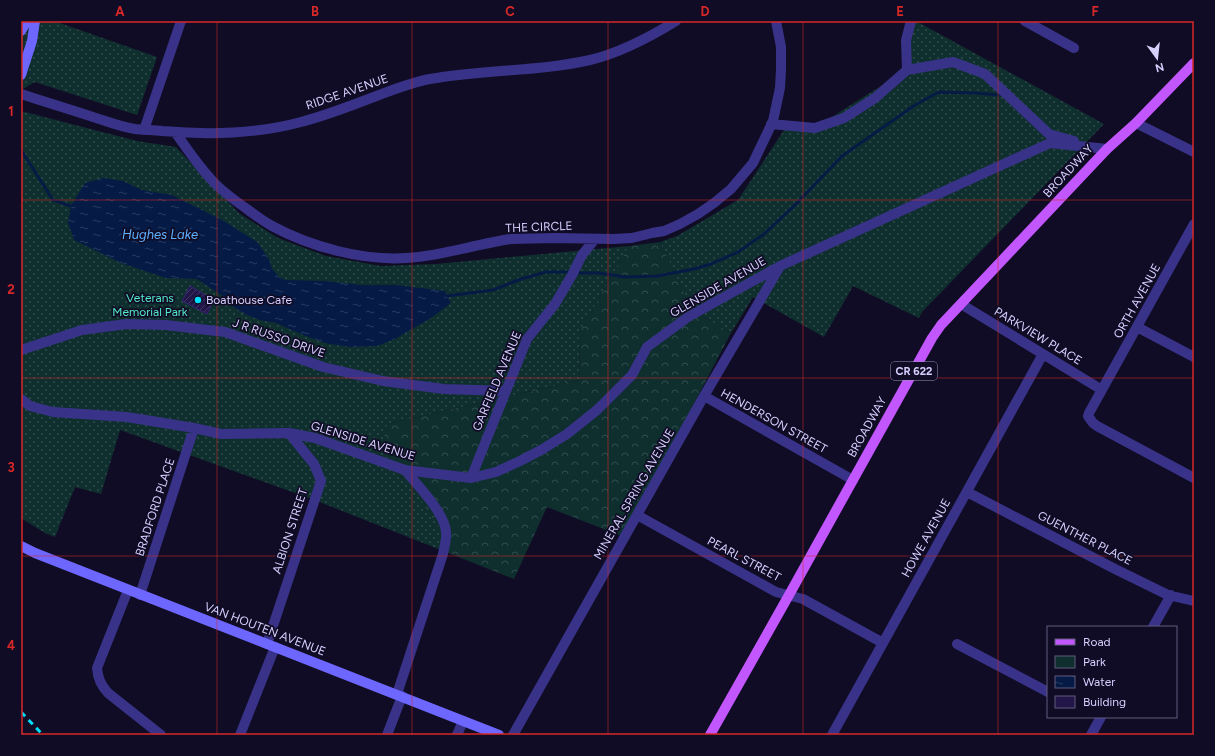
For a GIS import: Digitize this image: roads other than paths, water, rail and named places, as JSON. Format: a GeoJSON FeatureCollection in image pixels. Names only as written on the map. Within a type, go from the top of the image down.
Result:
{"type":"FeatureCollection","features":[{"type":"Feature","properties":{"kind":"main road"},"geometry":{"type":"LineString","coordinates":[[21,31],[27,21]]}},
{"type":"Feature","properties":{"kind":"main road"},"geometry":{"type":"LineString","coordinates":[[21,75],[32,41],[34,21]]}},
{"type":"Feature","properties":{"kind":"main road","name":"BROADWAY"},"geometry":{"type":"LineString","coordinates":[[710,735],[932,338],[941,325],[1106,150],[1136,123],[1194,63]]}},
{"type":"Feature","properties":{"kind":"main road","name":"VAN HOUTEN AVENUE"},"geometry":{"type":"LineString","coordinates":[[21,546],[128,590],[400,695],[499,735]]}},
{"type":"Feature","properties":{"kind":"street"},"geometry":{"type":"LineString","coordinates":[[144,130],[181,21]]}},
{"type":"Feature","properties":{"kind":"street","name":"RIDGE AVENUE"},"geometry":{"type":"LineString","coordinates":[[21,94],[134,129],[175,132],[227,132],[275,128],[299,123],[328,114],[391,90],[428,79],[453,75],[549,67],[590,60],[622,49],[676,21]]}},
{"type":"Feature","properties":{"kind":"street","name":"THE CIRCLE"},"geometry":{"type":"LineString","coordinates":[[175,132],[210,178],[226,194],[253,214],[272,226],[294,236],[316,245],[338,251],[359,255],[406,258],[445,253],[511,239],[632,238],[652,234],[675,226],[698,214],[731,190],[753,162],[771,124],[780,88],[781,47],[776,21]]}},
{"type":"Feature","properties":{"kind":"street"},"geometry":{"type":"LineString","coordinates":[[907,70],[906,40],[911,21]]}},
{"type":"Feature","properties":{"kind":"street"},"geometry":{"type":"LineString","coordinates":[[1025,21],[1074,48]]}},
{"type":"Feature","properties":{"kind":"street"},"geometry":{"type":"LineString","coordinates":[[771,124],[815,128],[844,118],[875,98],[907,70],[952,62],[985,74],[1049,134],[1106,150]]}},
{"type":"Feature","properties":{"kind":"street"},"geometry":{"type":"LineString","coordinates":[[1136,123],[1194,152]]}},
{"type":"Feature","properties":{"kind":"street","name":"GLENSIDE AVENUE"},"geometry":{"type":"LineString","coordinates":[[21,399],[30,406],[54,412],[127,417],[221,434],[289,433],[315,438],[405,470],[471,478],[496,472],[520,461],[567,434],[597,410],[632,376],[647,347],[688,317],[780,266],[1050,143],[1106,150]]}},
{"type":"Feature","properties":{"kind":"street","name":"ORTH AVENUE"},"geometry":{"type":"LineString","coordinates":[[1194,224],[1088,416],[1093,423],[1194,478]]}},
{"type":"Feature","properties":{"kind":"street","name":"GARFIELD AVENUE"},"geometry":{"type":"LineString","coordinates":[[471,478],[527,339],[555,304],[582,255],[595,239]]}},
{"type":"Feature","properties":{"kind":"street","name":"MINERAL SPRING AVENUE"},"geometry":{"type":"LineString","coordinates":[[512,735],[704,396],[780,266]]}},
{"type":"Feature","properties":{"kind":"street","name":"PARKVIEW PLACE"},"geometry":{"type":"LineString","coordinates":[[961,304],[1102,390]]}},
{"type":"Feature","properties":{"kind":"street","name":"J R RUSSO DRIVE"},"geometry":{"type":"LineString","coordinates":[[21,350],[82,330],[126,324],[166,325],[225,332],[323,367],[382,381],[444,390],[506,391]]}},
{"type":"Feature","properties":{"kind":"street"},"geometry":{"type":"LineString","coordinates":[[1137,327],[1194,357]]}},
{"type":"Feature","properties":{"kind":"street","name":"HOWE AVENUE"},"geometry":{"type":"LineString","coordinates":[[832,735],[1043,354]]}},
{"type":"Feature","properties":{"kind":"street","name":"HENDERSON STREET"},"geometry":{"type":"LineString","coordinates":[[704,396],[853,480]]}},
{"type":"Feature","properties":{"kind":"street","name":"BRADFORD PLACE"},"geometry":{"type":"LineString","coordinates":[[140,594],[194,428]]}},
{"type":"Feature","properties":{"kind":"street","name":"ALBION STREET"},"geometry":{"type":"LineString","coordinates":[[240,735],[271,645],[321,481],[314,464],[289,433]]}},
{"type":"Feature","properties":{"kind":"street"},"geometry":{"type":"LineString","coordinates":[[387,735],[446,541],[444,521],[437,509],[405,470]]}},
{"type":"Feature","properties":{"kind":"street","name":"GUENTHER PLACE"},"geometry":{"type":"LineString","coordinates":[[967,492],[1115,569],[1171,595],[1194,601]]}},
{"type":"Feature","properties":{"kind":"street","name":"PEARL STREET"},"geometry":{"type":"LineString","coordinates":[[637,515],[776,592],[803,599],[883,643]]}},
{"type":"Feature","properties":{"kind":"street"},"geometry":{"type":"LineString","coordinates":[[128,590],[97,668],[98,676],[101,685],[108,693],[161,735]]}},
{"type":"Feature","properties":{"kind":"street"},"geometry":{"type":"LineString","coordinates":[[1153,626],[1171,595]]}},
{"type":"Feature","properties":{"kind":"street"},"geometry":{"type":"LineString","coordinates":[[957,644],[1047,691]]}},
{"type":"Feature","properties":{"kind":"street"},"geometry":{"type":"LineString","coordinates":[[1091,735],[1100,718]]}},
{"type":"Feature","properties":{"kind":"street"},"geometry":{"type":"LineString","coordinates":[[457,735],[463,721]]}},
{"type":"Feature","properties":{"kind":"water","name":"Hughes Lake"},"geometry":{"type":"Polygon","coordinates":[[[104,178],[123,181],[142,190],[172,195],[224,221],[257,242],[269,259],[272,269],[279,277],[285,280],[325,281],[361,285],[396,285],[445,291],[451,303],[431,318],[395,339],[377,346],[351,347],[329,344],[308,337],[276,323],[260,320],[245,314],[232,306],[224,297],[197,279],[166,278],[121,263],[74,240],[68,223],[71,206],[85,183],[104,178]]]}},
{"type":"Feature","properties":{"kind":"waterway"},"geometry":{"type":"LineString","coordinates":[[576,273],[599,273],[625,277],[657,276],[711,264],[738,252],[764,234],[794,206],[842,156],[915,105],[939,92],[999,95]]}},
{"type":"Feature","properties":{"kind":"waterway"},"geometry":{"type":"LineString","coordinates":[[21,150],[53,200],[71,206]]}},
{"type":"Feature","properties":{"kind":"waterway"},"geometry":{"type":"LineString","coordinates":[[447,296],[493,290],[521,279],[546,272],[570,272]]}},
{"type":"Feature","properties":{"kind":"railway"},"geometry":{"type":"LineString","coordinates":[[21,712],[43,735]]}},
{"type":"Feature","properties":{"kind":"place","name":"Boathouse Cafe"},"geometry":{"type":"Point","coordinates":[198,300]}},
{"type":"Feature","properties":{"kind":"park label","name":"Veterans Memorial Park"},"geometry":{"type":"Point","coordinates":[150,305]}}]}
